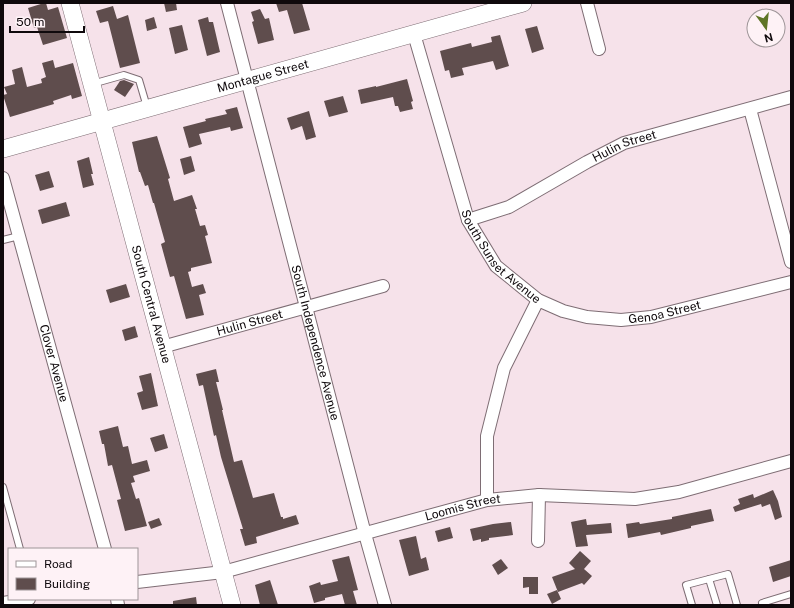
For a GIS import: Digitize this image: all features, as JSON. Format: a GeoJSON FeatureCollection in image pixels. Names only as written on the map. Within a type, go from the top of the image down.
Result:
{"type":"FeatureCollection","features":[{"type":"Feature","properties":{"kind":"main road","name":"South Central Avenue"},"geometry":{"type":"LineString","coordinates":[[70,3],[232,605]]}},
{"type":"Feature","properties":{"kind":"main road","name":"Montague Street"},"geometry":{"type":"LineString","coordinates":[[3,149],[523,3]]}},
{"type":"Feature","properties":{"kind":"street","name":"South Independence Avenue"},"geometry":{"type":"LineString","coordinates":[[227,3],[384,605]]}},
{"type":"Feature","properties":{"kind":"street"},"geometry":{"type":"LineString","coordinates":[[587,3],[599,49]]}},
{"type":"Feature","properties":{"kind":"street","name":"South Sunset Avenue"},"geometry":{"type":"LineString","coordinates":[[414,34],[468,220],[496,266],[538,300],[504,368],[488,436],[487,500]]}},
{"type":"Feature","properties":{"kind":"street","name":"Hulin Street"},"geometry":{"type":"LineString","coordinates":[[468,220],[510,207],[587,162],[624,143],[791,97]]}},
{"type":"Feature","properties":{"kind":"street"},"geometry":{"type":"LineString","coordinates":[[750,109],[791,262]]}},
{"type":"Feature","properties":{"kind":"street","name":"Clover Avenue"},"geometry":{"type":"LineString","coordinates":[[3,178],[105,548]]}},
{"type":"Feature","properties":{"kind":"street","name":"Genoa Street"},"geometry":{"type":"LineString","coordinates":[[538,300],[587,317],[621,320],[651,318],[791,282]]}},
{"type":"Feature","properties":{"kind":"street","name":"Hulin Street"},"geometry":{"type":"LineString","coordinates":[[162,346],[383,286]]}},
{"type":"Feature","properties":{"kind":"street","name":"Loomis Street"},"geometry":{"type":"LineString","coordinates":[[138,582],[223,572],[487,500],[539,495],[635,499],[679,492],[791,461]]}},
{"type":"Feature","properties":{"kind":"street"},"geometry":{"type":"LineString","coordinates":[[538,541],[539,495]]}},
{"type":"Feature","properties":{"kind":"street"},"geometry":{"type":"LineString","coordinates":[[3,604],[24,600]]}},
{"type":"Feature","properties":{"kind":"lane"},"geometry":{"type":"LineString","coordinates":[[92,84],[124,75],[139,80],[148,108]]}},
{"type":"Feature","properties":{"kind":"lane"},"geometry":{"type":"LineString","coordinates":[[3,240],[19,236]]}},
{"type":"Feature","properties":{"kind":"lane"},"geometry":{"type":"LineString","coordinates":[[3,487],[20,548]]}},
{"type":"Feature","properties":{"kind":"lane"},"geometry":{"type":"LineString","coordinates":[[692,605],[686,585],[728,574],[737,605]]}},
{"type":"Feature","properties":{"kind":"lane"},"geometry":{"type":"LineString","coordinates":[[709,579],[717,605]]}},
{"type":"Feature","properties":{"kind":"lane"},"geometry":{"type":"LineString","coordinates":[[763,605],[762,603],[791,594]]}},
{"type":"Feature","properties":{"kind":"building"},"geometry":{"type":"Polygon","coordinates":[[[46,3],[48,10],[58,7],[67,38],[43,45],[37,27],[34,28],[28,8],[46,3]]]}},
{"type":"Feature","properties":{"kind":"building"},"geometry":{"type":"Polygon","coordinates":[[[164,3],[176,3],[177,10],[166,12],[164,3]]]}},
{"type":"Feature","properties":{"kind":"building"},"geometry":{"type":"Polygon","coordinates":[[[276,3],[302,3],[310,30],[294,34],[287,10],[279,12],[276,3]]]}},
{"type":"Feature","properties":{"kind":"building"},"geometry":{"type":"Polygon","coordinates":[[[113,6],[117,19],[128,15],[140,63],[120,68],[108,21],[100,23],[96,11],[113,6]]]}},
{"type":"Feature","properties":{"kind":"building"},"geometry":{"type":"Polygon","coordinates":[[[260,9],[265,19],[269,18],[274,40],[258,44],[251,12],[260,9]]]}},
{"type":"Feature","properties":{"kind":"building"},"geometry":{"type":"Polygon","coordinates":[[[154,17],[157,28],[147,31],[145,20],[154,17]]]}},
{"type":"Feature","properties":{"kind":"building"},"geometry":{"type":"Polygon","coordinates":[[[208,17],[209,22],[213,22],[220,52],[207,56],[198,20],[208,17]]]}},
{"type":"Feature","properties":{"kind":"building"},"geometry":{"type":"Polygon","coordinates":[[[182,25],[188,50],[175,54],[169,28],[182,25]]]}},
{"type":"Feature","properties":{"kind":"building"},"geometry":{"type":"Polygon","coordinates":[[[537,26],[544,49],[532,53],[525,29],[537,26]]]}},
{"type":"Feature","properties":{"kind":"building"},"geometry":{"type":"Polygon","coordinates":[[[500,35],[509,66],[496,70],[493,61],[462,68],[464,75],[451,78],[449,70],[445,71],[440,51],[471,43],[472,47],[492,42],[491,37],[500,35]]]}},
{"type":"Feature","properties":{"kind":"building"},"geometry":{"type":"Polygon","coordinates":[[[53,60],[55,68],[73,63],[82,96],[72,99],[71,95],[53,101],[54,104],[10,117],[3,95],[7,94],[4,87],[15,84],[12,70],[22,67],[27,87],[42,83],[41,79],[46,77],[42,63],[53,60]]]}},
{"type":"Feature","properties":{"kind":"building"},"geometry":{"type":"Polygon","coordinates":[[[407,79],[413,101],[411,102],[413,109],[400,112],[398,106],[395,106],[393,97],[361,104],[358,90],[407,79]]]}},
{"type":"Feature","properties":{"kind":"building"},"geometry":{"type":"Polygon","coordinates":[[[124,80],[134,84],[125,97],[114,90],[120,81],[124,80]]]}},
{"type":"Feature","properties":{"kind":"building"},"geometry":{"type":"Polygon","coordinates":[[[343,96],[348,112],[329,117],[324,101],[343,96]]]}},
{"type":"Feature","properties":{"kind":"building"},"geometry":{"type":"Polygon","coordinates":[[[237,107],[243,128],[231,131],[230,127],[199,134],[202,144],[189,148],[183,127],[206,121],[205,119],[227,114],[225,110],[237,107]]]}},
{"type":"Feature","properties":{"kind":"building"},"geometry":{"type":"Polygon","coordinates":[[[309,111],[316,137],[306,140],[302,126],[291,130],[287,118],[309,111]]]}},
{"type":"Feature","properties":{"kind":"building"},"geometry":{"type":"Polygon","coordinates":[[[157,136],[170,178],[168,179],[174,201],[192,195],[197,209],[195,209],[200,226],[205,225],[208,235],[205,236],[212,263],[191,268],[191,271],[188,272],[192,287],[203,284],[206,293],[199,295],[204,315],[186,319],[174,276],[170,277],[161,244],[165,242],[154,203],[148,185],[145,186],[139,172],[132,142],[157,136]]]}},
{"type":"Feature","properties":{"kind":"building"},"geometry":{"type":"Polygon","coordinates":[[[191,156],[195,171],[184,175],[180,159],[191,156]]]}},
{"type":"Feature","properties":{"kind":"building"},"geometry":{"type":"Polygon","coordinates":[[[89,157],[94,185],[83,188],[77,161],[89,157]]]}},
{"type":"Feature","properties":{"kind":"building"},"geometry":{"type":"Polygon","coordinates":[[[49,171],[54,187],[40,191],[35,175],[49,171]]]}},
{"type":"Feature","properties":{"kind":"building"},"geometry":{"type":"Polygon","coordinates":[[[66,202],[70,216],[42,224],[38,210],[66,202]]]}},
{"type":"Feature","properties":{"kind":"building"},"geometry":{"type":"Polygon","coordinates":[[[126,284],[130,297],[110,303],[106,290],[126,284]]]}},
{"type":"Feature","properties":{"kind":"building"},"geometry":{"type":"Polygon","coordinates":[[[135,326],[138,337],[125,341],[122,330],[135,326]]]}},
{"type":"Feature","properties":{"kind":"building"},"geometry":{"type":"Polygon","coordinates":[[[216,369],[219,382],[216,382],[234,462],[242,460],[253,498],[274,493],[281,517],[283,517],[283,519],[296,515],[299,524],[256,537],[257,543],[245,546],[240,529],[243,529],[221,457],[216,435],[214,436],[203,385],[199,386],[196,374],[216,369]]]}},
{"type":"Feature","properties":{"kind":"building"},"geometry":{"type":"Polygon","coordinates":[[[151,373],[158,406],[142,410],[137,393],[143,391],[139,376],[151,373]]]}},
{"type":"Feature","properties":{"kind":"building"},"geometry":{"type":"Polygon","coordinates":[[[118,426],[123,447],[128,446],[132,464],[147,460],[150,471],[133,476],[135,482],[131,483],[136,499],[139,498],[147,526],[125,531],[117,500],[121,499],[112,465],[108,466],[104,444],[102,444],[99,431],[118,426]]]}},
{"type":"Feature","properties":{"kind":"building"},"geometry":{"type":"Polygon","coordinates":[[[164,434],[168,448],[155,452],[150,438],[164,434]]]}},
{"type":"Feature","properties":{"kind":"building"},"geometry":{"type":"Polygon","coordinates":[[[773,490],[778,501],[782,517],[775,520],[770,504],[762,507],[761,504],[735,512],[733,507],[740,504],[738,499],[753,494],[754,498],[773,490]]]}},
{"type":"Feature","properties":{"kind":"building"},"geometry":{"type":"Polygon","coordinates":[[[711,509],[714,521],[661,535],[660,532],[628,538],[626,524],[639,522],[640,524],[672,519],[672,517],[711,509]]]}},
{"type":"Feature","properties":{"kind":"building"},"geometry":{"type":"Polygon","coordinates":[[[159,518],[162,525],[151,529],[148,522],[159,518]]]}},
{"type":"Feature","properties":{"kind":"building"},"geometry":{"type":"Polygon","coordinates":[[[586,519],[587,525],[611,523],[612,533],[586,535],[588,546],[576,547],[571,522],[586,519]]]}},
{"type":"Feature","properties":{"kind":"building"},"geometry":{"type":"Polygon","coordinates":[[[511,522],[513,535],[489,538],[489,540],[481,542],[481,539],[473,541],[470,529],[511,522]]]}},
{"type":"Feature","properties":{"kind":"building"},"geometry":{"type":"Polygon","coordinates":[[[450,527],[453,538],[438,542],[435,531],[450,527]]]}},
{"type":"Feature","properties":{"kind":"building"},"geometry":{"type":"Polygon","coordinates":[[[416,536],[421,559],[426,557],[429,570],[409,576],[399,540],[416,536]]]}},
{"type":"Feature","properties":{"kind":"building"},"geometry":{"type":"Polygon","coordinates":[[[580,551],[591,561],[584,569],[592,576],[584,585],[582,583],[558,592],[552,577],[575,569],[569,563],[580,551]]]}},
{"type":"Feature","properties":{"kind":"building"},"geometry":{"type":"Polygon","coordinates":[[[349,556],[358,590],[353,591],[357,605],[345,605],[342,594],[325,598],[325,600],[314,603],[309,586],[320,582],[321,585],[338,581],[332,560],[349,556]]]}},
{"type":"Feature","properties":{"kind":"building"},"geometry":{"type":"Polygon","coordinates":[[[501,559],[508,568],[498,575],[492,565],[501,559]]]}},
{"type":"Feature","properties":{"kind":"building"},"geometry":{"type":"Polygon","coordinates":[[[791,560],[791,576],[773,582],[769,567],[791,560]]]}},
{"type":"Feature","properties":{"kind":"building"},"geometry":{"type":"Polygon","coordinates":[[[523,577],[538,577],[538,594],[529,594],[529,587],[523,588],[523,577]]]}},
{"type":"Feature","properties":{"kind":"building"},"geometry":{"type":"Polygon","coordinates":[[[270,580],[278,605],[260,605],[255,585],[270,580]]]}},
{"type":"Feature","properties":{"kind":"building"},"geometry":{"type":"Polygon","coordinates":[[[557,590],[561,599],[552,604],[547,594],[557,590]]]}},
{"type":"Feature","properties":{"kind":"building"},"geometry":{"type":"Polygon","coordinates":[[[196,597],[197,605],[173,605],[173,601],[196,597]]]}}]}
